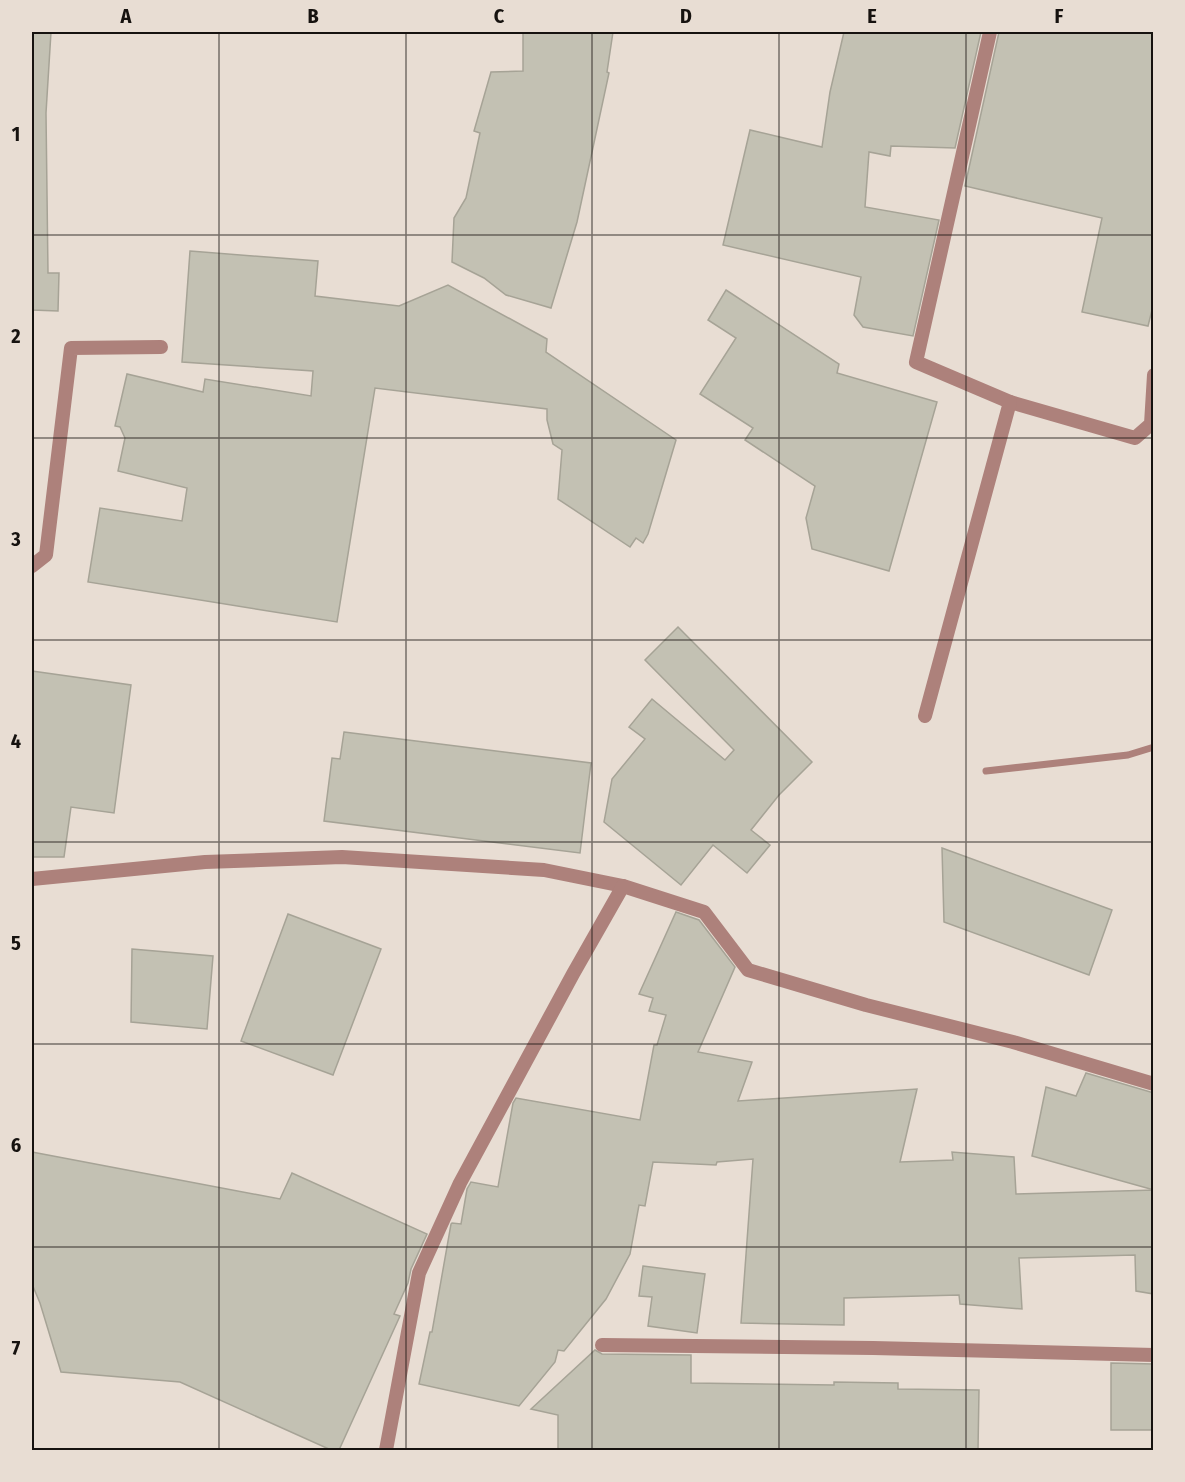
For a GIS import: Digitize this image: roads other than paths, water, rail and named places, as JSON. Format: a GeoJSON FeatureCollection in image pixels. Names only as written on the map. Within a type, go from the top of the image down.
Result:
{"type":"FeatureCollection","features":[{"type":"Feature","properties":{"kind":"street"},"geometry":{"type":"LineString","coordinates":[[990,32],[916,362],[1010,402],[1135,438],[1151,424],[1154,375]]}},
{"type":"Feature","properties":{"kind":"street"},"geometry":{"type":"LineString","coordinates":[[32,566],[46,555],[71,348],[162,347]]}},
{"type":"Feature","properties":{"kind":"street"},"geometry":{"type":"LineString","coordinates":[[925,716],[1010,402]]}},
{"type":"Feature","properties":{"kind":"street"},"geometry":{"type":"LineString","coordinates":[[32,879],[205,862],[342,857],[544,870],[623,886],[704,912],[748,970],[866,1005],[1013,1042],[1154,1084]]}},
{"type":"Feature","properties":{"kind":"street"},"geometry":{"type":"LineString","coordinates":[[386,1450],[419,1273],[460,1183],[623,886]]}},
{"type":"Feature","properties":{"kind":"street"},"geometry":{"type":"LineString","coordinates":[[602,1345],[873,1348],[1154,1355]]}},
{"type":"Feature","properties":{"kind":"lane"},"geometry":{"type":"LineString","coordinates":[[986,771],[1128,755],[1154,747]]}}]}
